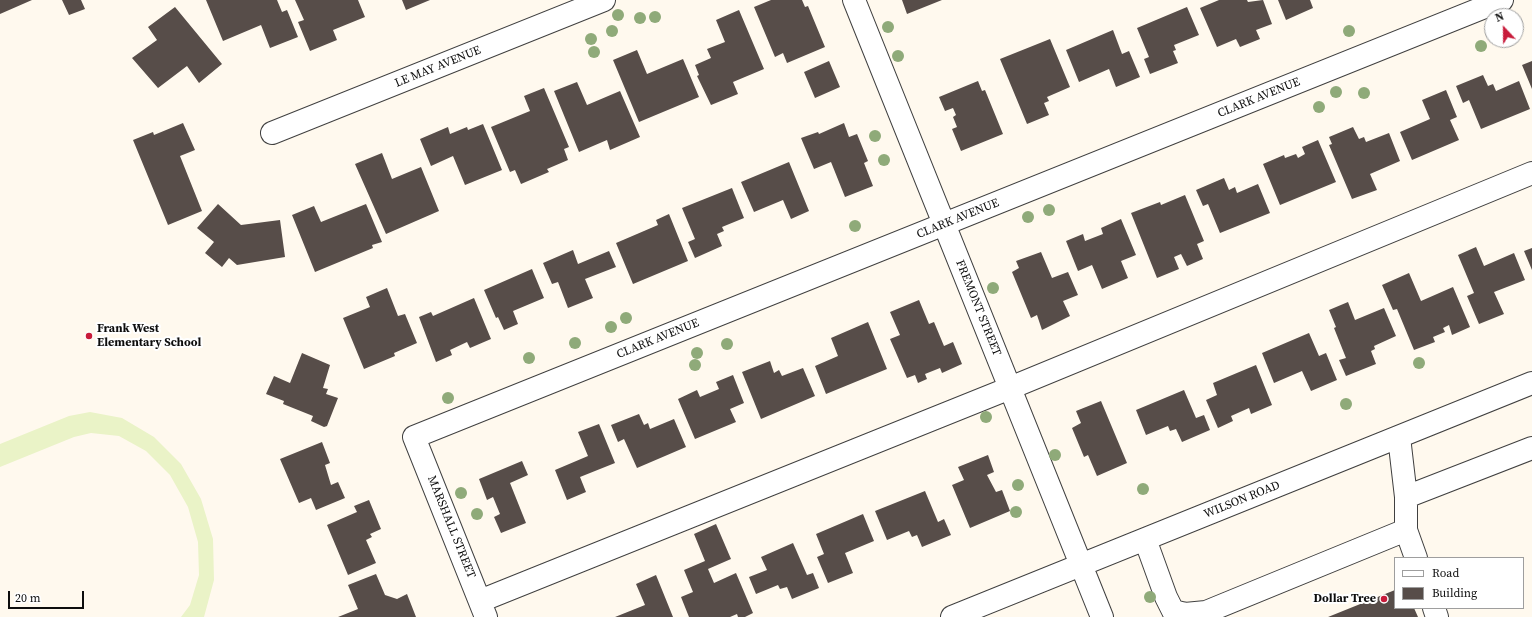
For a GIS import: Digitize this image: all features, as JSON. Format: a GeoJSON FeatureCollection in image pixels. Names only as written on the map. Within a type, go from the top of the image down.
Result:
{"type":"FeatureCollection","features":[{"type":"Feature","properties":{"kind":"street","name":"LE MAY AVENUE"},"geometry":{"type":"LineString","coordinates":[[272,133],[604,0]]}},
{"type":"Feature","properties":{"kind":"street","name":"FREMONT STREET"},"geometry":{"type":"LineString","coordinates":[[854,0],[1102,617]]}},
{"type":"Feature","properties":{"kind":"street","name":"CLARK AVENUE"},"geometry":{"type":"LineString","coordinates":[[414,437],[1502,0]]}},
{"type":"Feature","properties":{"kind":"street"},"geometry":{"type":"LineString","coordinates":[[483,609],[1010,388],[1532,173]]}},
{"type":"Feature","properties":{"kind":"street","name":"WILSON ROAD"},"geometry":{"type":"LineString","coordinates":[[952,617],[1532,383]]}},
{"type":"Feature","properties":{"kind":"street","name":"MARSHALL STREET"},"geometry":{"type":"LineString","coordinates":[[414,437],[483,609]]}},
{"type":"Feature","properties":{"kind":"street"},"geometry":{"type":"LineString","coordinates":[[1399,437],[1406,497],[1406,530],[1416,557]]}},
{"type":"Feature","properties":{"kind":"street"},"geometry":{"type":"LineString","coordinates":[[1406,497],[1532,448]]}},
{"type":"Feature","properties":{"kind":"street"},"geometry":{"type":"LineString","coordinates":[[1145,539],[1166,597],[1170,614],[1185,614],[1206,612],[1406,530]]}},
{"type":"Feature","properties":{"kind":"green space"},"geometry":{"type":"Polygon","coordinates":[[[90,412],[122,418],[154,437],[181,464],[201,499],[213,539],[214,580],[204,617],[181,617],[190,605],[199,575],[198,542],[188,507],[170,475],[146,451],[119,436],[91,433],[74,437],[0,467],[0,444],[69,416],[90,412]]]}},
{"type":"Feature","properties":{"kind":"building"},"geometry":{"type":"Polygon","coordinates":[[[0,0],[32,0],[0,14],[0,0]]]}},
{"type":"Feature","properties":{"kind":"building"},"geometry":{"type":"Polygon","coordinates":[[[62,0],[81,0],[85,9],[69,15],[62,0]]]}},
{"type":"Feature","properties":{"kind":"building"},"geometry":{"type":"Polygon","coordinates":[[[206,0],[277,0],[282,12],[287,10],[298,37],[270,48],[261,25],[223,41],[206,0]]]}},
{"type":"Feature","properties":{"kind":"building"},"geometry":{"type":"Polygon","coordinates":[[[295,0],[358,0],[365,17],[333,30],[337,40],[310,51],[298,22],[304,20],[295,0]]]}},
{"type":"Feature","properties":{"kind":"building"},"geometry":{"type":"Polygon","coordinates":[[[402,0],[430,0],[406,10],[402,0]]]}},
{"type":"Feature","properties":{"kind":"building"},"geometry":{"type":"Polygon","coordinates":[[[771,0],[802,0],[805,7],[808,6],[825,47],[787,63],[783,53],[775,57],[754,7],[771,0]]]}},
{"type":"Feature","properties":{"kind":"building"},"geometry":{"type":"Polygon","coordinates":[[[902,0],[942,0],[907,14],[902,0]]]}},
{"type":"Feature","properties":{"kind":"building"},"geometry":{"type":"Polygon","coordinates":[[[1219,0],[1247,0],[1248,2],[1263,0],[1272,24],[1256,30],[1260,39],[1240,47],[1236,39],[1217,47],[1200,8],[1219,0]]]}},
{"type":"Feature","properties":{"kind":"building"},"geometry":{"type":"Polygon","coordinates":[[[1278,0],[1310,0],[1313,8],[1286,20],[1278,0]]]}},
{"type":"Feature","properties":{"kind":"building"},"geometry":{"type":"Polygon","coordinates":[[[175,7],[222,64],[199,83],[187,66],[158,88],[132,58],[157,40],[148,27],[175,7]]]}},
{"type":"Feature","properties":{"kind":"building"},"geometry":{"type":"Polygon","coordinates":[[[1187,7],[1199,35],[1174,45],[1176,50],[1173,51],[1178,63],[1150,74],[1144,59],[1149,57],[1137,28],[1187,7]]]}},
{"type":"Feature","properties":{"kind":"building"},"geometry":{"type":"Polygon","coordinates":[[[739,10],[764,69],[733,82],[738,94],[711,105],[697,76],[699,75],[695,65],[711,58],[707,49],[725,42],[716,20],[739,10]]]}},
{"type":"Feature","properties":{"kind":"building"},"geometry":{"type":"Polygon","coordinates":[[[1113,30],[1122,54],[1129,51],[1140,77],[1116,87],[1109,69],[1079,82],[1066,50],[1113,30]]]}},
{"type":"Feature","properties":{"kind":"building"},"geometry":{"type":"Polygon","coordinates":[[[1050,39],[1070,87],[1047,97],[1049,101],[1044,103],[1049,115],[1027,124],[1000,59],[1050,39]]]}},
{"type":"Feature","properties":{"kind":"building"},"geometry":{"type":"Polygon","coordinates":[[[637,50],[647,74],[683,59],[699,97],[639,122],[613,60],[637,50]]]}},
{"type":"Feature","properties":{"kind":"building"},"geometry":{"type":"Polygon","coordinates":[[[829,61],[840,87],[815,98],[804,72],[829,61]]]}},
{"type":"Feature","properties":{"kind":"building"},"geometry":{"type":"Polygon","coordinates":[[[1532,61],[1532,89],[1522,65],[1532,61]]]}},
{"type":"Feature","properties":{"kind":"building"},"geometry":{"type":"Polygon","coordinates":[[[1483,75],[1488,86],[1493,84],[1496,91],[1519,81],[1530,109],[1481,129],[1469,100],[1463,103],[1456,86],[1483,75]]]}},
{"type":"Feature","properties":{"kind":"building"},"geometry":{"type":"Polygon","coordinates":[[[978,81],[982,91],[985,90],[1003,134],[961,151],[952,129],[957,127],[953,117],[956,115],[953,108],[945,111],[939,97],[978,81]]]}},
{"type":"Feature","properties":{"kind":"building"},"geometry":{"type":"Polygon","coordinates":[[[577,82],[587,105],[620,91],[640,137],[610,150],[607,140],[579,152],[554,91],[577,82]]]}},
{"type":"Feature","properties":{"kind":"building"},"geometry":{"type":"Polygon","coordinates":[[[544,88],[569,147],[564,149],[568,160],[547,169],[549,172],[521,184],[515,170],[510,172],[491,127],[530,111],[524,96],[544,88]]]}},
{"type":"Feature","properties":{"kind":"building"},"geometry":{"type":"Polygon","coordinates":[[[1446,90],[1457,117],[1450,120],[1459,140],[1412,160],[1400,132],[1430,119],[1422,100],[1446,90]]]}},
{"type":"Feature","properties":{"kind":"building"},"geometry":{"type":"Polygon","coordinates":[[[183,123],[195,150],[180,156],[202,211],[168,225],[133,140],[153,132],[154,135],[183,123]]]}},
{"type":"Feature","properties":{"kind":"building"},"geometry":{"type":"Polygon","coordinates":[[[844,123],[849,137],[857,134],[868,161],[864,163],[873,186],[845,197],[831,162],[814,169],[801,138],[818,132],[819,134],[844,123]]]}},
{"type":"Feature","properties":{"kind":"building"},"geometry":{"type":"Polygon","coordinates":[[[483,124],[502,170],[465,185],[453,156],[431,166],[420,139],[448,127],[450,134],[467,127],[468,130],[483,124]]]}},
{"type":"Feature","properties":{"kind":"building"},"geometry":{"type":"Polygon","coordinates":[[[1353,127],[1359,139],[1364,137],[1366,142],[1389,133],[1400,161],[1370,174],[1377,190],[1352,199],[1329,145],[1332,144],[1329,137],[1353,127]]]}},
{"type":"Feature","properties":{"kind":"building"},"geometry":{"type":"Polygon","coordinates":[[[1318,140],[1336,182],[1280,205],[1263,164],[1284,155],[1285,158],[1296,154],[1298,158],[1305,154],[1302,147],[1318,140]]]}},
{"type":"Feature","properties":{"kind":"building"},"geometry":{"type":"Polygon","coordinates":[[[382,153],[392,179],[421,167],[439,211],[386,234],[355,164],[382,153]]]}},
{"type":"Feature","properties":{"kind":"building"},"geometry":{"type":"Polygon","coordinates":[[[789,162],[809,211],[791,219],[783,200],[754,212],[741,182],[789,162]]]}},
{"type":"Feature","properties":{"kind":"building"},"geometry":{"type":"Polygon","coordinates":[[[1224,178],[1229,190],[1235,187],[1237,193],[1258,184],[1270,213],[1220,233],[1208,204],[1203,206],[1196,190],[1224,178]]]}},
{"type":"Feature","properties":{"kind":"building"},"geometry":{"type":"Polygon","coordinates":[[[732,188],[744,218],[722,227],[724,231],[717,234],[722,246],[695,258],[688,242],[695,239],[682,208],[732,188]]]}},
{"type":"Feature","properties":{"kind":"building"},"geometry":{"type":"Polygon","coordinates":[[[1185,195],[1204,241],[1197,244],[1203,259],[1187,266],[1181,254],[1174,257],[1179,269],[1157,278],[1131,213],[1160,202],[1161,205],[1185,195]]]}},
{"type":"Feature","properties":{"kind":"building"},"geometry":{"type":"Polygon","coordinates":[[[218,204],[241,225],[280,220],[285,257],[237,265],[229,258],[222,267],[205,253],[214,242],[197,228],[218,204]]]}},
{"type":"Feature","properties":{"kind":"building"},"geometry":{"type":"Polygon","coordinates":[[[366,204],[382,242],[372,245],[373,248],[315,272],[292,215],[314,206],[321,222],[366,204]]]}},
{"type":"Feature","properties":{"kind":"building"},"geometry":{"type":"Polygon","coordinates":[[[669,214],[688,261],[633,284],[616,243],[658,225],[656,220],[669,214]]]}},
{"type":"Feature","properties":{"kind":"building"},"geometry":{"type":"Polygon","coordinates":[[[1121,219],[1136,255],[1121,261],[1128,278],[1102,289],[1092,265],[1078,271],[1066,241],[1083,234],[1085,241],[1103,234],[1101,228],[1121,219]]]}},
{"type":"Feature","properties":{"kind":"building"},"geometry":{"type":"Polygon","coordinates":[[[1476,247],[1484,266],[1514,253],[1525,280],[1494,292],[1504,314],[1479,324],[1467,296],[1474,293],[1458,255],[1476,247]]]}},
{"type":"Feature","properties":{"kind":"building"},"geometry":{"type":"Polygon","coordinates":[[[1532,248],[1532,270],[1524,251],[1532,248]]]}},
{"type":"Feature","properties":{"kind":"building"},"geometry":{"type":"Polygon","coordinates":[[[573,250],[578,264],[609,251],[616,267],[585,279],[593,298],[568,308],[558,282],[552,284],[543,263],[573,250]]]}},
{"type":"Feature","properties":{"kind":"building"},"geometry":{"type":"Polygon","coordinates":[[[1041,252],[1052,278],[1068,272],[1078,295],[1063,301],[1070,316],[1042,330],[1037,315],[1031,318],[1012,272],[1019,268],[1016,261],[1041,252]]]}},
{"type":"Feature","properties":{"kind":"building"},"geometry":{"type":"Polygon","coordinates":[[[532,269],[544,298],[513,311],[518,324],[504,330],[498,317],[496,318],[484,290],[532,269]]]}},
{"type":"Feature","properties":{"kind":"building"},"geometry":{"type":"Polygon","coordinates":[[[1409,273],[1421,301],[1453,287],[1470,327],[1452,335],[1449,325],[1443,328],[1445,332],[1433,337],[1435,342],[1414,350],[1397,309],[1393,310],[1382,285],[1409,273]]]}},
{"type":"Feature","properties":{"kind":"building"},"geometry":{"type":"Polygon","coordinates":[[[387,288],[398,316],[405,314],[417,343],[394,353],[395,356],[364,369],[343,318],[370,307],[366,297],[387,288]]]}},
{"type":"Feature","properties":{"kind":"building"},"geometry":{"type":"Polygon","coordinates":[[[474,298],[491,339],[470,348],[467,342],[450,350],[452,355],[436,362],[419,317],[431,312],[433,316],[474,298]]]}},
{"type":"Feature","properties":{"kind":"building"},"geometry":{"type":"Polygon","coordinates":[[[919,300],[929,324],[934,322],[944,346],[953,342],[962,364],[942,373],[940,368],[925,374],[927,379],[918,383],[915,375],[907,378],[890,339],[900,335],[890,312],[919,300]]]}},
{"type":"Feature","properties":{"kind":"building"},"geometry":{"type":"Polygon","coordinates":[[[1348,302],[1355,320],[1384,308],[1396,336],[1374,346],[1375,349],[1371,351],[1376,364],[1346,376],[1339,360],[1346,358],[1334,328],[1336,327],[1329,310],[1348,302]]]}},
{"type":"Feature","properties":{"kind":"building"},"geometry":{"type":"Polygon","coordinates":[[[868,322],[887,369],[826,394],[815,366],[838,356],[831,338],[868,322]]]}},
{"type":"Feature","properties":{"kind":"building"},"geometry":{"type":"Polygon","coordinates":[[[1309,333],[1319,356],[1326,353],[1337,380],[1311,391],[1302,371],[1274,383],[1262,353],[1309,333]]]}},
{"type":"Feature","properties":{"kind":"building"},"geometry":{"type":"Polygon","coordinates":[[[302,353],[330,365],[323,388],[328,389],[326,394],[338,398],[327,426],[324,427],[311,421],[313,416],[283,404],[284,401],[266,394],[274,376],[290,383],[302,353]]]}},
{"type":"Feature","properties":{"kind":"building"},"geometry":{"type":"Polygon","coordinates":[[[770,361],[774,373],[779,370],[782,376],[803,368],[815,396],[761,419],[742,372],[770,361]]]}},
{"type":"Feature","properties":{"kind":"building"},"geometry":{"type":"Polygon","coordinates":[[[1256,365],[1272,405],[1251,414],[1249,408],[1231,416],[1233,421],[1218,428],[1206,400],[1217,395],[1213,383],[1256,365]]]}},
{"type":"Feature","properties":{"kind":"building"},"geometry":{"type":"Polygon","coordinates":[[[733,375],[744,403],[730,409],[736,422],[695,439],[678,399],[697,390],[700,397],[719,389],[716,382],[733,375]]]}},
{"type":"Feature","properties":{"kind":"building"},"geometry":{"type":"Polygon","coordinates":[[[1184,390],[1196,418],[1204,415],[1210,430],[1182,442],[1176,429],[1170,431],[1168,426],[1146,435],[1136,410],[1184,390]]]}},
{"type":"Feature","properties":{"kind":"building"},"geometry":{"type":"Polygon","coordinates":[[[1101,401],[1127,463],[1097,476],[1088,455],[1084,457],[1072,428],[1081,423],[1076,411],[1101,401]]]}},
{"type":"Feature","properties":{"kind":"building"},"geometry":{"type":"Polygon","coordinates":[[[639,414],[644,425],[648,423],[650,429],[674,419],[686,447],[637,468],[624,439],[618,442],[611,425],[639,414]]]}},
{"type":"Feature","properties":{"kind":"building"},"geometry":{"type":"Polygon","coordinates":[[[599,424],[615,463],[580,477],[586,492],[567,500],[555,470],[588,456],[578,432],[599,424]]]}},
{"type":"Feature","properties":{"kind":"building"},"geometry":{"type":"Polygon","coordinates":[[[322,442],[330,463],[325,465],[331,485],[338,482],[345,498],[316,510],[311,498],[299,503],[280,459],[322,442]]]}},
{"type":"Feature","properties":{"kind":"building"},"geometry":{"type":"Polygon","coordinates":[[[988,455],[994,472],[987,475],[996,492],[1002,490],[1010,511],[970,528],[952,485],[964,480],[958,467],[988,455]]]}},
{"type":"Feature","properties":{"kind":"building"},"geometry":{"type":"Polygon","coordinates":[[[522,461],[528,475],[510,483],[526,523],[501,533],[494,517],[500,514],[493,497],[487,500],[479,479],[522,461]]]}},
{"type":"Feature","properties":{"kind":"building"},"geometry":{"type":"Polygon","coordinates":[[[925,491],[938,522],[944,519],[951,535],[922,547],[917,535],[912,537],[909,531],[887,540],[875,511],[925,491]]]}},
{"type":"Feature","properties":{"kind":"building"},"geometry":{"type":"Polygon","coordinates":[[[369,500],[381,529],[370,534],[372,537],[366,540],[376,563],[348,575],[327,525],[357,512],[354,506],[369,500]]]}},
{"type":"Feature","properties":{"kind":"building"},"geometry":{"type":"Polygon","coordinates":[[[863,514],[874,541],[845,553],[853,573],[828,583],[817,557],[824,554],[816,534],[863,514]]]}},
{"type":"Feature","properties":{"kind":"building"},"geometry":{"type":"Polygon","coordinates":[[[716,524],[731,559],[708,569],[714,583],[736,573],[753,613],[745,617],[738,617],[737,614],[730,617],[689,617],[681,597],[693,592],[684,570],[705,561],[694,534],[716,524]]]}},
{"type":"Feature","properties":{"kind":"building"},"geometry":{"type":"Polygon","coordinates":[[[793,543],[807,575],[813,573],[819,588],[792,599],[787,587],[780,589],[778,585],[756,594],[749,577],[767,570],[761,557],[793,543]]]}},
{"type":"Feature","properties":{"kind":"building"},"geometry":{"type":"Polygon","coordinates":[[[376,574],[385,595],[397,599],[407,594],[416,617],[338,617],[358,609],[348,585],[376,574]]]}},
{"type":"Feature","properties":{"kind":"building"},"geometry":{"type":"Polygon","coordinates":[[[656,575],[673,617],[615,617],[645,605],[636,584],[656,575]]]}},
{"type":"Feature","properties":{"kind":"building","name":"Dollar Tree"},"geometry":{"type":"Polygon","coordinates":[[[1394,590],[1394,609],[1414,609],[1418,617],[1328,617],[1394,590]]]}},
{"type":"Feature","properties":{"kind":"place","name":"Frank West Elementary School"},"geometry":{"type":"Point","coordinates":[89,336]}},
{"type":"Feature","properties":{"kind":"place","name":"Dollar Tree"},"geometry":{"type":"Point","coordinates":[1384,599]}}]}
